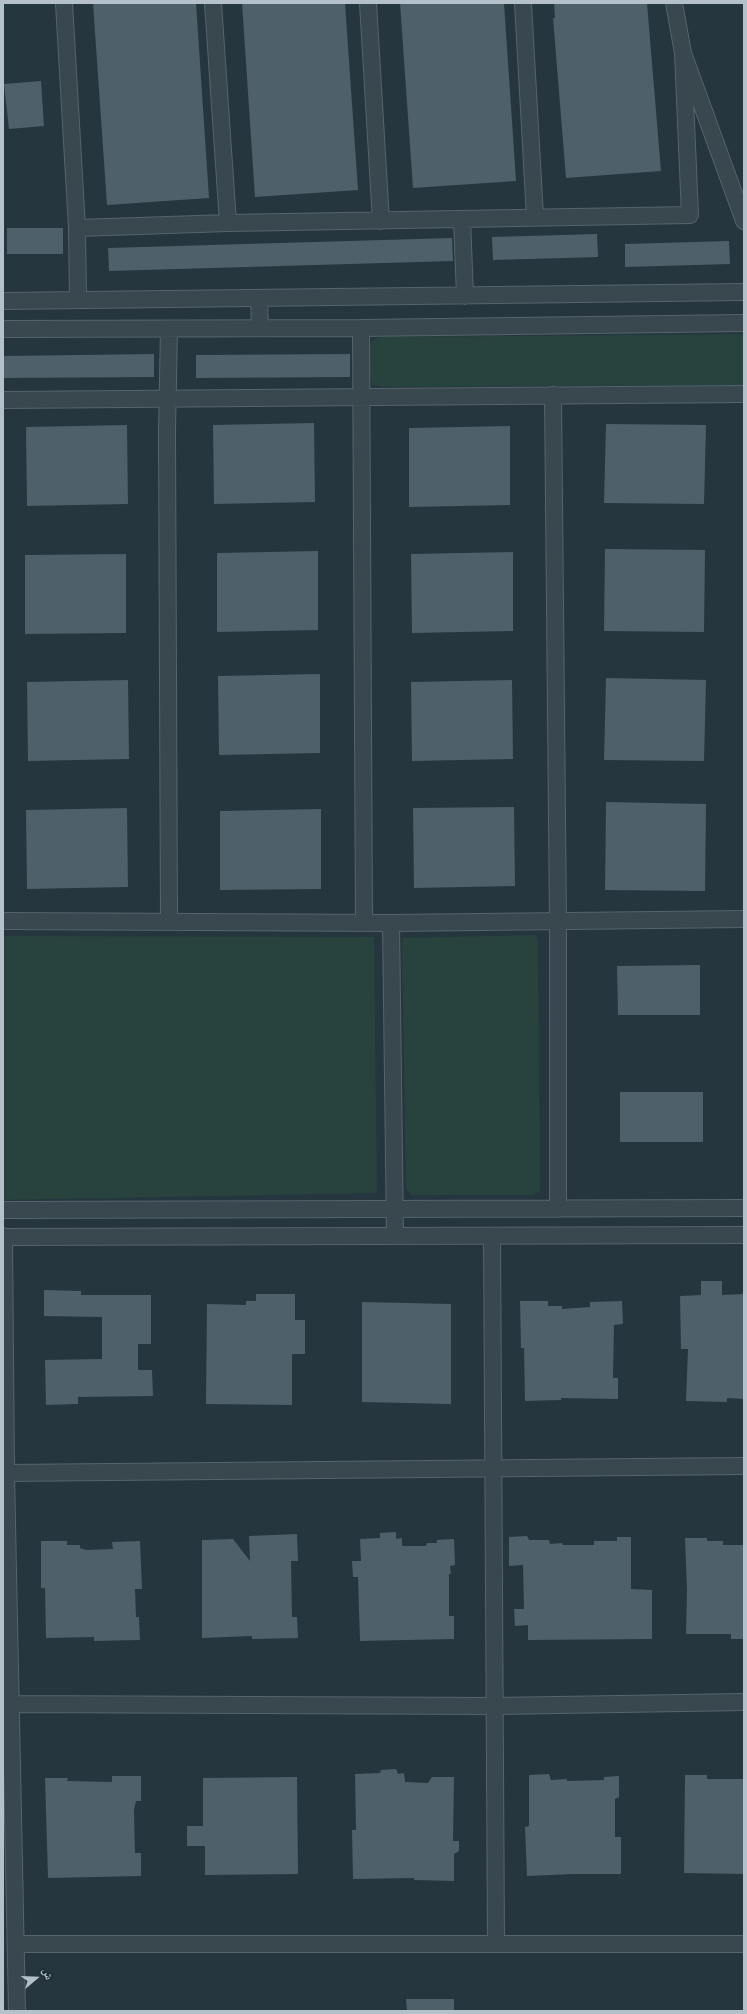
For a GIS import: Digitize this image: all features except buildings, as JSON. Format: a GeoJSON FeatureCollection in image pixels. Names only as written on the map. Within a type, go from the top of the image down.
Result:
{"type":"FeatureCollection","features":[{"type":"Feature","properties":{"kind":"street"},"geometry":{"type":"LineString","coordinates":[[64,3],[77,228],[78,299]]}},
{"type":"Feature","properties":{"kind":"street"},"geometry":{"type":"LineString","coordinates":[[213,3],[228,223]]}},
{"type":"Feature","properties":{"kind":"street"},"geometry":{"type":"LineString","coordinates":[[368,3],[381,221]]}},
{"type":"Feature","properties":{"kind":"street"},"geometry":{"type":"LineString","coordinates":[[523,3],[535,217]]}},
{"type":"Feature","properties":{"kind":"street"},"geometry":{"type":"LineString","coordinates":[[77,228],[462,218],[690,215],[683,53],[674,3]]}},
{"type":"Feature","properties":{"kind":"street"},"geometry":{"type":"LineString","coordinates":[[683,53],[744,221]]}},
{"type":"Feature","properties":{"kind":"street"},"geometry":{"type":"LineString","coordinates":[[462,218],[465,296]]}},
{"type":"Feature","properties":{"kind":"street"},"geometry":{"type":"LineString","coordinates":[[3,301],[744,292]]}},
{"type":"Feature","properties":{"kind":"street"},"geometry":{"type":"LineString","coordinates":[[259,298],[260,327]]}},
{"type":"Feature","properties":{"kind":"street"},"geometry":{"type":"LineString","coordinates":[[3,329],[169,329],[260,327],[361,328],[744,323]]}},
{"type":"Feature","properties":{"kind":"street"},"geometry":{"type":"LineString","coordinates":[[361,328],[360,397],[364,923]]}},
{"type":"Feature","properties":{"kind":"street"},"geometry":{"type":"LineString","coordinates":[[169,329],[169,922]]}},
{"type":"Feature","properties":{"kind":"street"},"geometry":{"type":"LineString","coordinates":[[3,400],[744,394]]}},
{"type":"Feature","properties":{"kind":"street"},"geometry":{"type":"LineString","coordinates":[[553,395],[558,922],[558,1210]]}},
{"type":"Feature","properties":{"kind":"street"},"geometry":{"type":"LineString","coordinates":[[3,921],[391,923],[744,919]]}},
{"type":"Feature","properties":{"kind":"street"},"geometry":{"type":"LineString","coordinates":[[391,923],[395,1236]]}},
{"type":"Feature","properties":{"kind":"street"},"geometry":{"type":"LineString","coordinates":[[3,1210],[558,1210],[744,1208]]}},
{"type":"Feature","properties":{"kind":"street"},"geometry":{"type":"LineString","coordinates":[[17,2011],[10,1704],[3,1237],[744,1235]]}},
{"type":"Feature","properties":{"kind":"street"},"geometry":{"type":"LineString","coordinates":[[492,1236],[496,1944]]}},
{"type":"Feature","properties":{"kind":"street"},"geometry":{"type":"LineString","coordinates":[[6,1473],[744,1466]]}},
{"type":"Feature","properties":{"kind":"street"},"geometry":{"type":"LineString","coordinates":[[10,1704],[495,1706],[744,1702]]}},
{"type":"Feature","properties":{"kind":"street"},"geometry":{"type":"LineString","coordinates":[[16,1944],[744,1944]]}},
{"type":"Feature","properties":{"kind":"green space"},"geometry":{"type":"Polygon","coordinates":[[[744,334],[744,385],[382,387],[372,385],[370,378],[369,347],[372,340],[381,337],[744,334]]]}},
{"type":"Feature","properties":{"kind":"green space"},"geometry":{"type":"Polygon","coordinates":[[[534,935],[537,938],[538,947],[540,1191],[533,1195],[412,1195],[406,1189],[402,938],[534,935]]]}},
{"type":"Feature","properties":{"kind":"green space"},"geometry":{"type":"Polygon","coordinates":[[[3,936],[374,937],[377,1193],[3,1200],[3,936]]]}}]}
